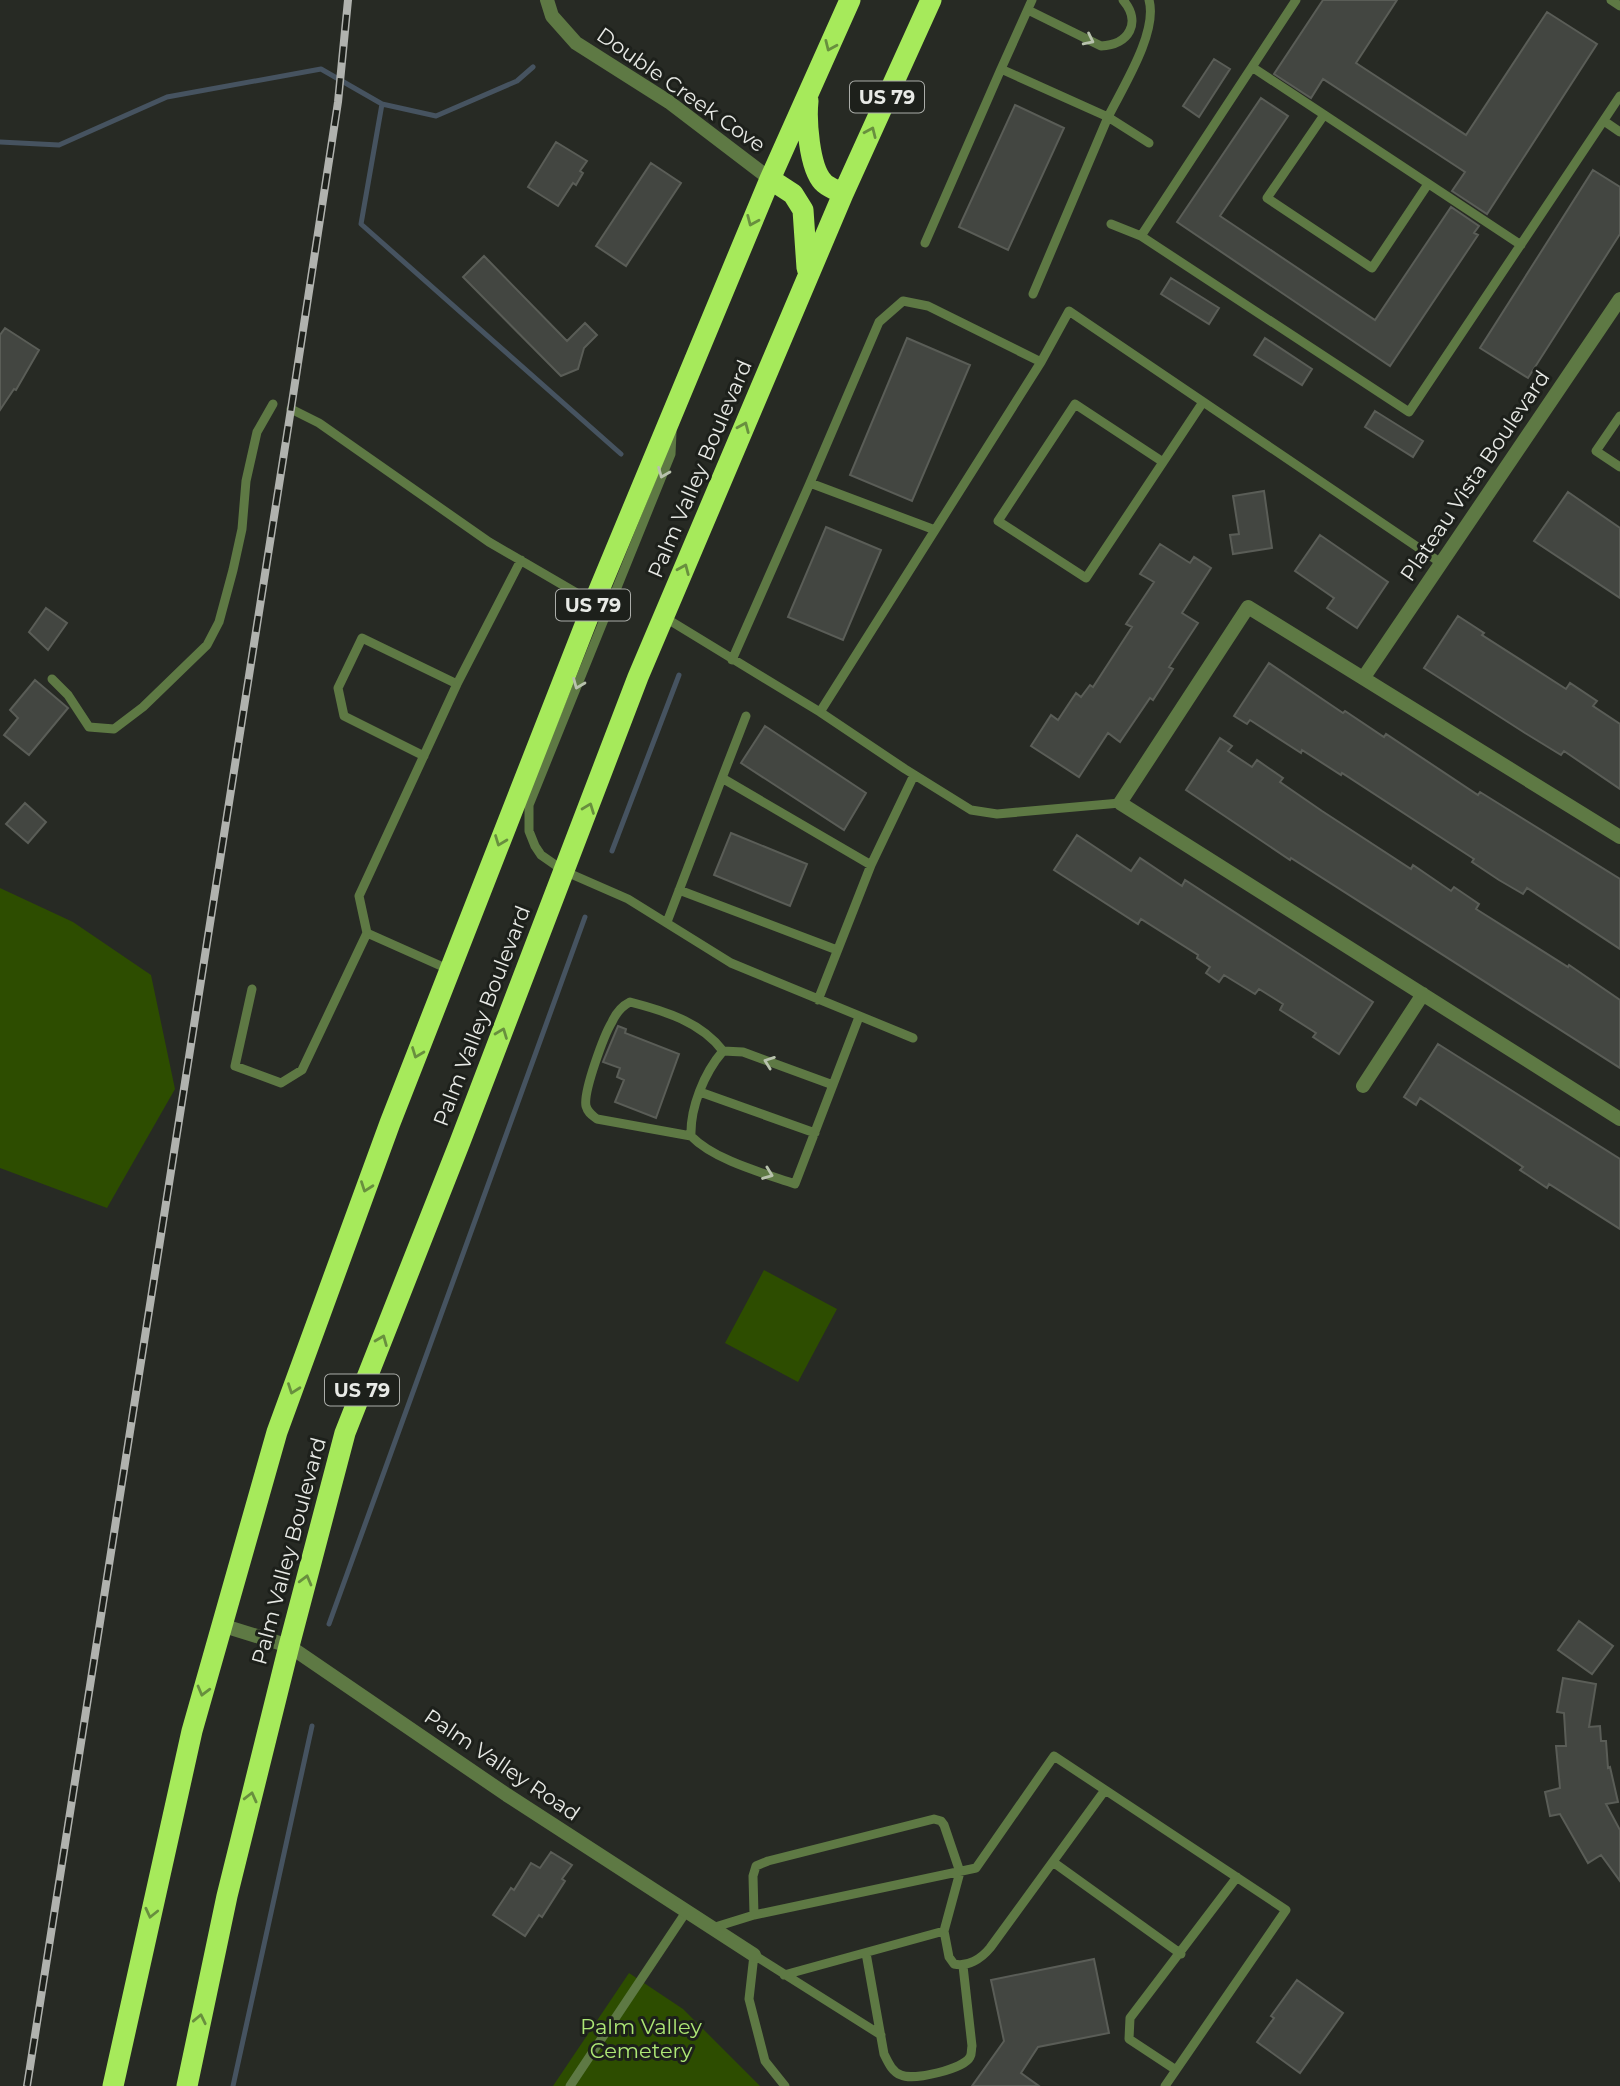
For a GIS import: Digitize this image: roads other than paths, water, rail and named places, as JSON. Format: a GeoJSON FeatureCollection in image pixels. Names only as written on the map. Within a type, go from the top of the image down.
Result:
{"type":"FeatureCollection","features":[{"type":"Feature","properties":{"kind":"highway","name":"Palm Valley Boulevard"},"geometry":{"type":"LineString","coordinates":[[113,2086],[192,1731],[277,1432],[385,1136],[594,603],[769,179],[850,0]]}},
{"type":"Feature","properties":{"kind":"highway","name":"Palm Valley Boulevard"},"geometry":{"type":"LineString","coordinates":[[187,2086],[225,1908],[289,1646],[345,1433],[664,617],[807,277],[931,0]]}},
{"type":"Feature","properties":{"kind":"highway"},"geometry":{"type":"LineString","coordinates":[[809,92],[806,118],[814,163],[823,182],[843,194]]}},
{"type":"Feature","properties":{"kind":"highway"},"geometry":{"type":"LineString","coordinates":[[769,179],[793,194],[803,210],[807,277]]}},
{"type":"Feature","properties":{"kind":"street","name":"Double Creek Cove"},"geometry":{"type":"LineString","coordinates":[[547,0],[552,16],[576,43],[669,102],[769,179]]}},
{"type":"Feature","properties":{"kind":"street","name":"Plateau Vista Boulevard"},"geometry":{"type":"LineString","coordinates":[[1364,677],[1620,299]]}},
{"type":"Feature","properties":{"kind":"street"},"geometry":{"type":"LineString","coordinates":[[1620,836],[1248,607],[1120,803],[1620,1119]]}},
{"type":"Feature","properties":{"kind":"street"},"geometry":{"type":"LineString","coordinates":[[1363,1086],[1423,994]]}},
{"type":"Feature","properties":{"kind":"street","name":"Palm Valley Road"},"geometry":{"type":"LineString","coordinates":[[221,1625],[289,1646],[507,1795],[754,1955]]}},
{"type":"Feature","properties":{"kind":"lane"},"geometry":{"type":"LineString","coordinates":[[925,243],[1032,0]]}},
{"type":"Feature","properties":{"kind":"lane"},"geometry":{"type":"LineString","coordinates":[[1028,10],[1101,46],[1111,45],[1119,43],[1132,24],[1129,7],[1123,0]]}},
{"type":"Feature","properties":{"kind":"lane"},"geometry":{"type":"LineString","coordinates":[[1033,294],[1108,117],[1148,36],[1153,13],[1149,0]]}},
{"type":"Feature","properties":{"kind":"lane"},"geometry":{"type":"LineString","coordinates":[[1141,236],[1296,0]]}},
{"type":"Feature","properties":{"kind":"lane"},"geometry":{"type":"LineString","coordinates":[[1611,0],[1620,6]]}},
{"type":"Feature","properties":{"kind":"lane"},"geometry":{"type":"LineString","coordinates":[[1252,67],[1521,245]]}},
{"type":"Feature","properties":{"kind":"lane"},"geometry":{"type":"LineString","coordinates":[[1001,69],[1108,117],[1149,143]]}},
{"type":"Feature","properties":{"kind":"lane"},"geometry":{"type":"LineString","coordinates":[[1111,223],[1141,236],[1409,412],[1620,96]]}},
{"type":"Feature","properties":{"kind":"lane"},"geometry":{"type":"LineString","coordinates":[[1324,115],[1267,198],[1373,268],[1428,184]]}},
{"type":"Feature","properties":{"kind":"lane"},"geometry":{"type":"LineString","coordinates":[[1604,121],[1620,132]]}},
{"type":"Feature","properties":{"kind":"lane"},"geometry":{"type":"LineString","coordinates":[[732,660],[879,322],[903,301],[928,306],[1041,362]]}},
{"type":"Feature","properties":{"kind":"lane"},"geometry":{"type":"LineString","coordinates":[[820,712],[1041,362],[1069,312],[1441,563]]}},
{"type":"Feature","properties":{"kind":"lane"},"geometry":{"type":"LineString","coordinates":[[1163,462],[1074,404],[998,521],[1086,578],[1203,402]]}},
{"type":"Feature","properties":{"kind":"lane"},"geometry":{"type":"LineString","coordinates":[[52,679],[68,695],[89,727],[114,729],[143,707],[207,645],[219,622],[233,570],[242,528],[246,481],[257,432],[273,404]]}},
{"type":"Feature","properties":{"kind":"lane"},"geometry":{"type":"LineString","coordinates":[[674,406],[671,454],[529,805],[529,831],[541,855],[564,872],[628,900],[731,963],[913,1038]]}},
{"type":"Feature","properties":{"kind":"lane"},"geometry":{"type":"LineString","coordinates":[[291,409],[319,423],[489,542],[594,603]]}},
{"type":"Feature","properties":{"kind":"lane"},"geometry":{"type":"LineString","coordinates":[[1620,416],[1596,451],[1620,467]]}},
{"type":"Feature","properties":{"kind":"lane"},"geometry":{"type":"LineString","coordinates":[[810,482],[935,530]]}},
{"type":"Feature","properties":{"kind":"lane"},"geometry":{"type":"LineString","coordinates":[[252,989],[235,1066],[281,1083],[302,1070],[367,933],[359,896],[457,684],[520,560]]}},
{"type":"Feature","properties":{"kind":"lane"},"geometry":{"type":"LineString","coordinates":[[664,617],[820,712],[971,810],[997,814],[1120,803]]}},
{"type":"Feature","properties":{"kind":"lane"},"geometry":{"type":"LineString","coordinates":[[424,756],[344,716],[338,688],[362,638],[457,684]]}},
{"type":"Feature","properties":{"kind":"lane"},"geometry":{"type":"LineString","coordinates":[[667,922],[746,716]]}},
{"type":"Feature","properties":{"kind":"lane"},"geometry":{"type":"LineString","coordinates":[[818,1000],[871,865],[914,775]]}},
{"type":"Feature","properties":{"kind":"lane"},"geometry":{"type":"LineString","coordinates":[[722,778],[871,865]]}},
{"type":"Feature","properties":{"kind":"lane"},"geometry":{"type":"LineString","coordinates":[[679,890],[837,950]]}},
{"type":"Feature","properties":{"kind":"lane"},"geometry":{"type":"LineString","coordinates":[[367,933],[450,970]]}},
{"type":"Feature","properties":{"kind":"lane"},"geometry":{"type":"LineString","coordinates":[[833,1085],[743,1052],[723,1051],[708,1033],[692,1023],[630,1002],[623,1006],[610,1023],[590,1077],[585,1103],[588,1112],[597,1119],[691,1136],[700,1146],[721,1156],[795,1184],[815,1133],[859,1017]]}},
{"type":"Feature","properties":{"kind":"lane"},"geometry":{"type":"LineString","coordinates":[[691,1136],[692,1117],[711,1064],[723,1051]]}},
{"type":"Feature","properties":{"kind":"lane"},"geometry":{"type":"LineString","coordinates":[[701,1092],[815,1133]]}},
{"type":"Feature","properties":{"kind":"lane"},"geometry":{"type":"LineString","coordinates":[[712,1928],[754,1915],[976,1868],[1054,1756],[1286,1910],[1165,2086]]}},
{"type":"Feature","properties":{"kind":"lane"},"geometry":{"type":"LineString","coordinates":[[754,1915],[753,1876],[756,1866],[934,1819],[944,1825],[960,1872],[944,1931],[949,1957],[954,1964],[962,1966],[977,1960],[990,1948],[1105,1790]]}},
{"type":"Feature","properties":{"kind":"lane"},"geometry":{"type":"LineString","coordinates":[[1053,1862],[1181,1954]]}},
{"type":"Feature","properties":{"kind":"lane"},"geometry":{"type":"LineString","coordinates":[[1177,2070],[1129,2039],[1130,2018],[1237,1877]]}},
{"type":"Feature","properties":{"kind":"lane"},"geometry":{"type":"LineString","coordinates":[[570,2086],[686,1912]]}},
{"type":"Feature","properties":{"kind":"lane"},"geometry":{"type":"LineString","coordinates":[[784,1975],[944,1931]]}},
{"type":"Feature","properties":{"kind":"lane"},"geometry":{"type":"LineString","coordinates":[[866,1953],[884,2054],[890,2067],[899,2075],[915,2077],[949,2070],[964,2064],[970,2057],[972,2046],[962,1966]]}},
{"type":"Feature","properties":{"kind":"lane"},"geometry":{"type":"LineString","coordinates":[[785,2086],[765,2061],[749,1999],[754,1955],[881,2035]]}},
{"type":"Feature","properties":{"kind":"waterway"},"geometry":{"type":"LineString","coordinates":[[0,142],[59,145],[167,97],[321,69],[382,104],[436,116],[517,81],[533,67]]}},
{"type":"Feature","properties":{"kind":"waterway"},"geometry":{"type":"LineString","coordinates":[[382,104],[361,224],[621,454]]}},
{"type":"Feature","properties":{"kind":"waterway"},"geometry":{"type":"LineString","coordinates":[[612,851],[679,675]]}},
{"type":"Feature","properties":{"kind":"waterway"},"geometry":{"type":"LineString","coordinates":[[329,1624],[585,917]]}},
{"type":"Feature","properties":{"kind":"waterway"},"geometry":{"type":"LineString","coordinates":[[233,2086],[312,1726]]}},
{"type":"Feature","properties":{"kind":"railway"},"geometry":{"type":"LineString","coordinates":[[27,2086],[291,409],[338,102],[348,0]]}},
{"type":"Feature","properties":{"kind":"park label","name":"Palm Valley Cemetery"},"geometry":{"type":"Point","coordinates":[641,2039]}}]}
